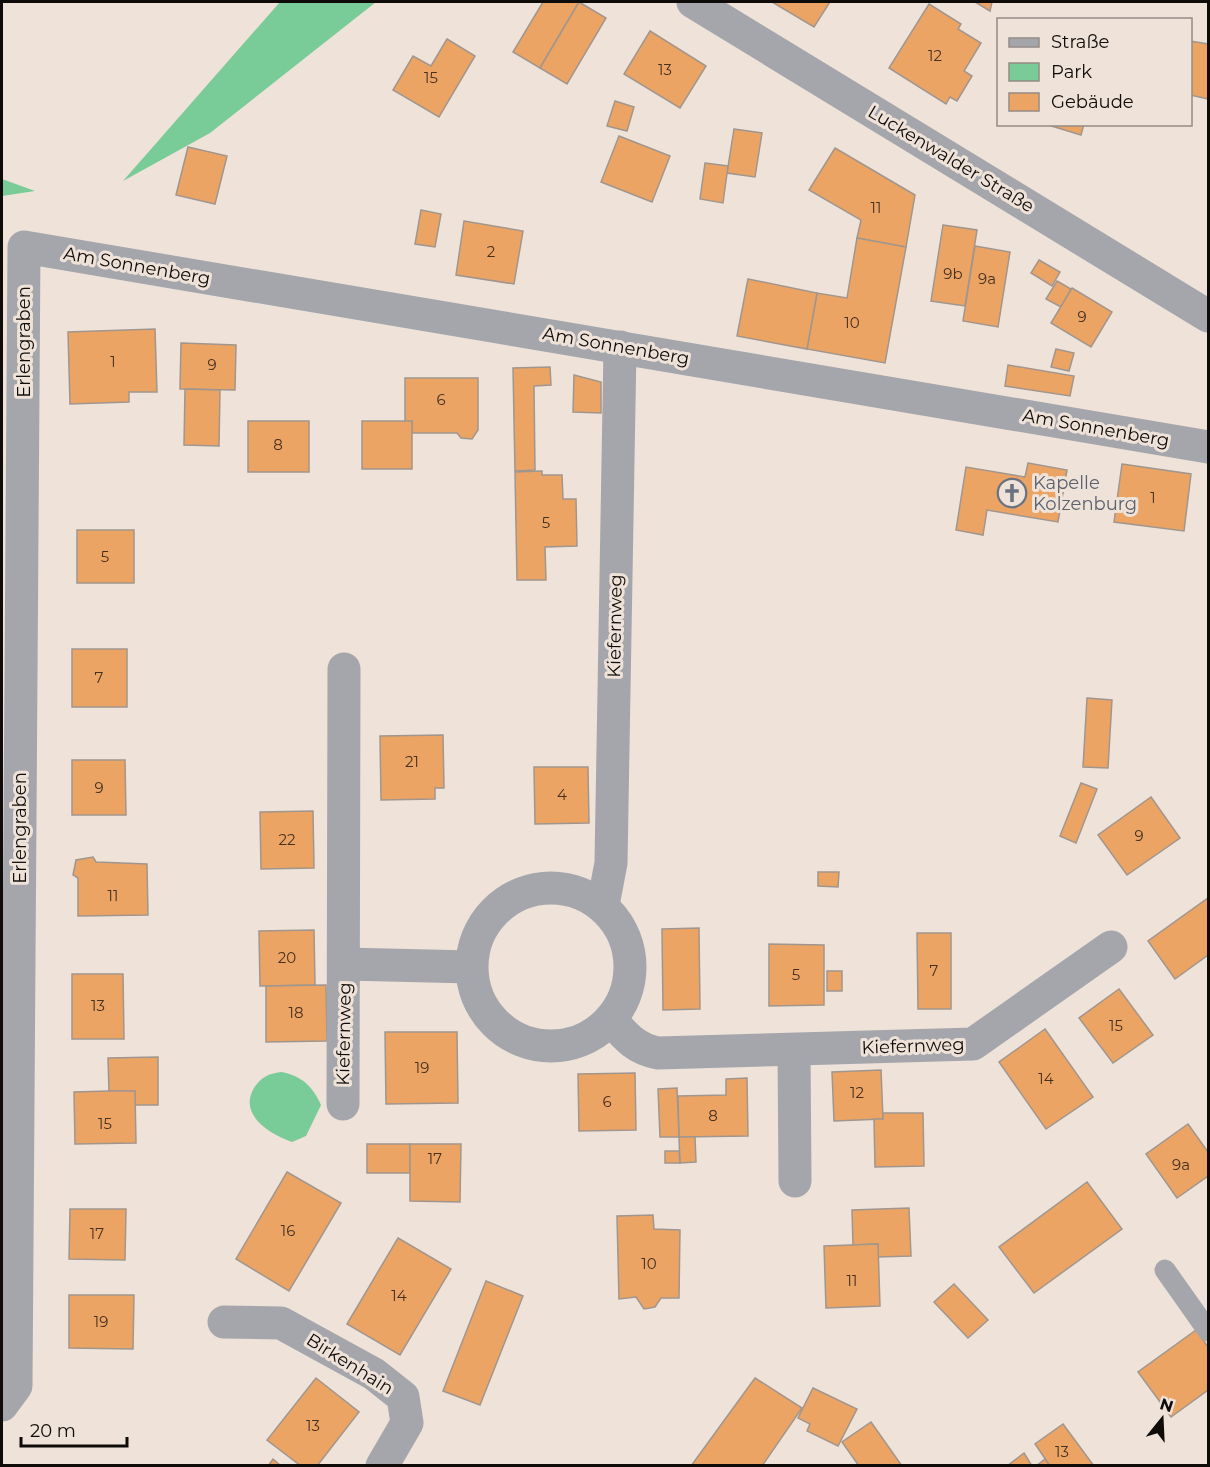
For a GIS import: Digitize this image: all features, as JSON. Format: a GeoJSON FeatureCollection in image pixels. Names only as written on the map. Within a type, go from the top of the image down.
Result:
{"type":"FeatureCollection","features":[{"type":"Feature","properties":{"kind":"street","name":"Luckenwalder Straße"},"geometry":{"type":"LineString","coordinates":[[693,2],[1209,316]]}},
{"type":"Feature","properties":{"kind":"street","name":"Am Sonnenberg"},"geometry":{"type":"LineString","coordinates":[[24,247],[1209,447]]}},
{"type":"Feature","properties":{"kind":"street","name":"Erlengraben"},"geometry":{"type":"LineString","coordinates":[[2,1405],[16,1386],[24,247]]}},
{"type":"Feature","properties":{"kind":"street","name":"Kiefernweg"},"geometry":{"type":"LineString","coordinates":[[603,905],[611,863],[620,347]]}},
{"type":"Feature","properties":{"kind":"street","name":"Kiefernweg"},"geometry":{"type":"LineString","coordinates":[[343,1104],[344,669]]}},
{"type":"Feature","properties":{"kind":"street"},"geometry":{"type":"LineString","coordinates":[[572,889],[603,905],[626,936],[632,976],[612,1021],[575,1044],[542,1047],[497,1026],[478,1001],[471,966],[478,933],[500,906],[525,891],[572,889]]}},
{"type":"Feature","properties":{"kind":"street","name":"Kiefernweg"},"geometry":{"type":"LineString","coordinates":[[612,1021],[625,1037],[642,1050],[658,1053],[973,1044],[1111,947]]}},
{"type":"Feature","properties":{"kind":"street","name":"Kiefernweg"},"geometry":{"type":"LineString","coordinates":[[345,964],[471,966]]}},
{"type":"Feature","properties":{"kind":"street"},"geometry":{"type":"LineString","coordinates":[[794,1050],[795,1181]]}},
{"type":"Feature","properties":{"kind":"street","name":"Birkenhain"},"geometry":{"type":"LineString","coordinates":[[224,1322],[282,1323],[374,1374],[403,1397],[407,1423],[382,1466]]}},
{"type":"Feature","properties":{"kind":"lane"},"geometry":{"type":"LineString","coordinates":[[1165,1270],[1209,1331]]}},
{"type":"Feature","properties":{"kind":"green space"},"geometry":{"type":"Polygon","coordinates":[[[280,2],[376,2],[210,133],[123,181],[280,2]]]}},
{"type":"Feature","properties":{"kind":"green space"},"geometry":{"type":"Polygon","coordinates":[[[2,179],[35,191],[2,196],[2,179]]]}},
{"type":"Feature","properties":{"kind":"green space"},"geometry":{"type":"Polygon","coordinates":[[[282,1072],[306,1083],[321,1105],[306,1136],[292,1142],[266,1129],[253,1115],[250,1107],[250,1098],[260,1081],[282,1072]]]}},
{"type":"Feature","properties":{"kind":"building"},"geometry":{"type":"Polygon","coordinates":[[[543,2],[579,2],[540,68],[513,52],[543,2]]]}},
{"type":"Feature","properties":{"kind":"building"},"geometry":{"type":"Polygon","coordinates":[[[579,2],[606,18],[567,84],[540,68],[579,2]]]}},
{"type":"Feature","properties":{"kind":"building"},"geometry":{"type":"Polygon","coordinates":[[[772,2],[830,2],[814,27],[772,2]]]}},
{"type":"Feature","properties":{"kind":"building"},"geometry":{"type":"Polygon","coordinates":[[[975,2],[992,2],[990,11],[975,2]]]}},
{"type":"Feature","properties":{"kind":"building"},"geometry":{"type":"Polygon","coordinates":[[[929,4],[961,24],[958,29],[981,43],[964,71],[972,76],[957,101],[950,97],[946,104],[889,68],[929,4]]]}},
{"type":"Feature","properties":{"kind":"building"},"geometry":{"type":"Polygon","coordinates":[[[650,31],[706,66],[680,108],[624,74],[650,31]]]}},
{"type":"Feature","properties":{"kind":"building"},"geometry":{"type":"Polygon","coordinates":[[[447,39],[475,56],[439,117],[393,90],[413,56],[431,66],[447,39]]]}},
{"type":"Feature","properties":{"kind":"building"},"geometry":{"type":"Polygon","coordinates":[[[1192,41],[1208,44],[1208,99],[1192,95],[1192,41]]]}},
{"type":"Feature","properties":{"kind":"building"},"geometry":{"type":"Polygon","coordinates":[[[615,101],[634,107],[627,131],[607,126],[615,101]]]}},
{"type":"Feature","properties":{"kind":"building"},"geometry":{"type":"Polygon","coordinates":[[[1052,126],[1083,126],[1081,135],[1052,126]]]}},
{"type":"Feature","properties":{"kind":"building"},"geometry":{"type":"Polygon","coordinates":[[[734,129],[762,133],[755,177],[727,173],[734,129]]]}},
{"type":"Feature","properties":{"kind":"building"},"geometry":{"type":"Polygon","coordinates":[[[619,136],[670,156],[652,202],[601,182],[619,136]]]}},
{"type":"Feature","properties":{"kind":"building"},"geometry":{"type":"Polygon","coordinates":[[[188,147],[227,156],[215,204],[176,195],[188,147]]]}},
{"type":"Feature","properties":{"kind":"building"},"geometry":{"type":"Polygon","coordinates":[[[835,148],[915,195],[906,247],[857,238],[861,220],[809,190],[835,148]]]}},
{"type":"Feature","properties":{"kind":"building"},"geometry":{"type":"Polygon","coordinates":[[[705,163],[728,166],[723,203],[700,199],[705,163]]]}},
{"type":"Feature","properties":{"kind":"building"},"geometry":{"type":"Polygon","coordinates":[[[421,210],[441,214],[435,247],[415,244],[421,210]]]}},
{"type":"Feature","properties":{"kind":"building"},"geometry":{"type":"Polygon","coordinates":[[[464,221],[523,231],[514,284],[456,275],[464,221]]]}},
{"type":"Feature","properties":{"kind":"building"},"geometry":{"type":"Polygon","coordinates":[[[943,225],[977,230],[965,306],[931,301],[943,225]]]}},
{"type":"Feature","properties":{"kind":"building"},"geometry":{"type":"Polygon","coordinates":[[[857,238],[906,247],[885,363],[807,349],[817,293],[847,298],[857,238]]]}},
{"type":"Feature","properties":{"kind":"building"},"geometry":{"type":"Polygon","coordinates":[[[975,246],[1010,252],[998,327],[963,321],[975,246]]]}},
{"type":"Feature","properties":{"kind":"building"},"geometry":{"type":"Polygon","coordinates":[[[1039,260],[1060,272],[1052,286],[1031,273],[1039,260]]]}},
{"type":"Feature","properties":{"kind":"building"},"geometry":{"type":"Polygon","coordinates":[[[748,279],[817,293],[807,349],[737,336],[748,279]]]}},
{"type":"Feature","properties":{"kind":"building"},"geometry":{"type":"Polygon","coordinates":[[[1057,281],[1071,289],[1061,307],[1046,299],[1057,281]]]}},
{"type":"Feature","properties":{"kind":"building"},"geometry":{"type":"Polygon","coordinates":[[[1072,288],[1112,312],[1091,347],[1051,323],[1072,288]]]}},
{"type":"Feature","properties":{"kind":"building"},"geometry":{"type":"Polygon","coordinates":[[[155,329],[157,392],[129,392],[129,402],[70,404],[68,332],[155,329]]]}},
{"type":"Feature","properties":{"kind":"building"},"geometry":{"type":"Polygon","coordinates":[[[181,343],[236,345],[235,390],[180,389],[181,343]]]}},
{"type":"Feature","properties":{"kind":"building"},"geometry":{"type":"Polygon","coordinates":[[[1056,349],[1074,353],[1069,371],[1051,367],[1056,349]]]}},
{"type":"Feature","properties":{"kind":"building"},"geometry":{"type":"Polygon","coordinates":[[[1008,365],[1074,376],[1070,396],[1005,386],[1008,365]]]}},
{"type":"Feature","properties":{"kind":"building"},"geometry":{"type":"Polygon","coordinates":[[[550,367],[551,385],[534,386],[535,470],[515,471],[513,368],[550,367]]]}},
{"type":"Feature","properties":{"kind":"building"},"geometry":{"type":"Polygon","coordinates":[[[574,375],[601,382],[601,413],[573,412],[574,375]]]}},
{"type":"Feature","properties":{"kind":"building"},"geometry":{"type":"Polygon","coordinates":[[[405,378],[478,378],[478,430],[472,439],[461,438],[457,433],[412,433],[412,421],[405,422],[405,378]]]}},
{"type":"Feature","properties":{"kind":"building"},"geometry":{"type":"Polygon","coordinates":[[[185,389],[220,390],[219,446],[184,445],[185,389]]]}},
{"type":"Feature","properties":{"kind":"building"},"geometry":{"type":"Polygon","coordinates":[[[248,421],[309,421],[309,472],[248,472],[248,421]]]}},
{"type":"Feature","properties":{"kind":"building"},"geometry":{"type":"Polygon","coordinates":[[[362,421],[412,421],[412,469],[362,469],[362,421]]]}},
{"type":"Feature","properties":{"kind":"building","name":"Kapelle Kolzenburg"},"geometry":{"type":"Polygon","coordinates":[[[1028,463],[1067,470],[1058,522],[987,510],[983,535],[956,530],[966,467],[1025,477],[1028,463]]]}},
{"type":"Feature","properties":{"kind":"building"},"geometry":{"type":"Polygon","coordinates":[[[1122,464],[1191,474],[1184,531],[1114,522],[1122,464]]]}},
{"type":"Feature","properties":{"kind":"building"},"geometry":{"type":"Polygon","coordinates":[[[542,471],[542,475],[562,475],[563,499],[576,499],[577,546],[545,547],[546,580],[517,580],[515,472],[542,471]]]}},
{"type":"Feature","properties":{"kind":"building"},"geometry":{"type":"Polygon","coordinates":[[[77,530],[134,530],[134,583],[77,583],[77,530]]]}},
{"type":"Feature","properties":{"kind":"building"},"geometry":{"type":"Polygon","coordinates":[[[72,649],[127,649],[127,707],[72,707],[72,649]]]}},
{"type":"Feature","properties":{"kind":"building"},"geometry":{"type":"Polygon","coordinates":[[[1087,698],[1112,700],[1108,768],[1083,767],[1087,698]]]}},
{"type":"Feature","properties":{"kind":"building"},"geometry":{"type":"Polygon","coordinates":[[[443,735],[444,788],[435,788],[435,799],[381,800],[380,736],[443,735]]]}},
{"type":"Feature","properties":{"kind":"building"},"geometry":{"type":"Polygon","coordinates":[[[72,760],[125,760],[126,815],[72,815],[72,760]]]}},
{"type":"Feature","properties":{"kind":"building"},"geometry":{"type":"Polygon","coordinates":[[[534,767],[588,767],[589,823],[535,824],[534,767]]]}},
{"type":"Feature","properties":{"kind":"building"},"geometry":{"type":"Polygon","coordinates":[[[1081,783],[1097,789],[1076,843],[1060,836],[1081,783]]]}},
{"type":"Feature","properties":{"kind":"building"},"geometry":{"type":"Polygon","coordinates":[[[1151,797],[1180,838],[1127,875],[1098,835],[1151,797]]]}},
{"type":"Feature","properties":{"kind":"building"},"geometry":{"type":"Polygon","coordinates":[[[313,811],[314,868],[261,869],[260,812],[313,811]]]}},
{"type":"Feature","properties":{"kind":"building"},"geometry":{"type":"Polygon","coordinates":[[[93,857],[96,862],[147,864],[148,915],[78,916],[78,878],[73,875],[76,860],[93,857]]]}},
{"type":"Feature","properties":{"kind":"building"},"geometry":{"type":"Polygon","coordinates":[[[818,872],[839,872],[838,887],[818,886],[818,872]]]}},
{"type":"Feature","properties":{"kind":"building"},"geometry":{"type":"Polygon","coordinates":[[[1208,898],[1208,955],[1175,979],[1148,941],[1208,898]]]}},
{"type":"Feature","properties":{"kind":"building"},"geometry":{"type":"Polygon","coordinates":[[[699,928],[700,1009],[663,1010],[662,929],[699,928]]]}},
{"type":"Feature","properties":{"kind":"building"},"geometry":{"type":"Polygon","coordinates":[[[314,930],[315,985],[260,986],[259,931],[314,930]]]}},
{"type":"Feature","properties":{"kind":"building"},"geometry":{"type":"Polygon","coordinates":[[[917,933],[951,933],[951,1009],[918,1009],[917,933]]]}},
{"type":"Feature","properties":{"kind":"building"},"geometry":{"type":"Polygon","coordinates":[[[769,944],[824,945],[824,1005],[769,1006],[769,944]]]}},
{"type":"Feature","properties":{"kind":"building"},"geometry":{"type":"Polygon","coordinates":[[[827,971],[842,971],[842,991],[827,991],[827,971]]]}},
{"type":"Feature","properties":{"kind":"building"},"geometry":{"type":"Polygon","coordinates":[[[72,974],[123,974],[124,1039],[72,1039],[72,974]]]}},
{"type":"Feature","properties":{"kind":"building"},"geometry":{"type":"Polygon","coordinates":[[[326,985],[327,1041],[266,1042],[266,986],[326,985]]]}},
{"type":"Feature","properties":{"kind":"building"},"geometry":{"type":"Polygon","coordinates":[[[1119,989],[1153,1035],[1113,1063],[1079,1018],[1119,989]]]}},
{"type":"Feature","properties":{"kind":"building"},"geometry":{"type":"Polygon","coordinates":[[[1045,1029],[1093,1097],[1046,1129],[999,1062],[1045,1029]]]}},
{"type":"Feature","properties":{"kind":"building"},"geometry":{"type":"Polygon","coordinates":[[[385,1032],[457,1032],[458,1103],[386,1104],[385,1032]]]}},
{"type":"Feature","properties":{"kind":"building"},"geometry":{"type":"Polygon","coordinates":[[[158,1057],[158,1105],[135,1105],[135,1091],[109,1091],[108,1058],[158,1057]]]}},
{"type":"Feature","properties":{"kind":"building"},"geometry":{"type":"Polygon","coordinates":[[[881,1070],[883,1119],[834,1121],[832,1072],[881,1070]]]}},
{"type":"Feature","properties":{"kind":"building"},"geometry":{"type":"Polygon","coordinates":[[[635,1073],[636,1130],[579,1131],[578,1074],[635,1073]]]}},
{"type":"Feature","properties":{"kind":"building"},"geometry":{"type":"Polygon","coordinates":[[[747,1078],[748,1136],[679,1137],[678,1096],[726,1095],[726,1079],[747,1078]]]}},
{"type":"Feature","properties":{"kind":"building"},"geometry":{"type":"Polygon","coordinates":[[[677,1088],[679,1137],[660,1137],[658,1089],[677,1088]]]}},
{"type":"Feature","properties":{"kind":"building"},"geometry":{"type":"Polygon","coordinates":[[[135,1091],[136,1143],[75,1144],[74,1092],[135,1091]]]}},
{"type":"Feature","properties":{"kind":"building"},"geometry":{"type":"Polygon","coordinates":[[[883,1113],[923,1113],[924,1166],[875,1167],[874,1119],[883,1119],[883,1113]]]}},
{"type":"Feature","properties":{"kind":"building"},"geometry":{"type":"Polygon","coordinates":[[[1188,1124],[1208,1152],[1208,1176],[1177,1198],[1146,1154],[1188,1124]]]}},
{"type":"Feature","properties":{"kind":"building"},"geometry":{"type":"Polygon","coordinates":[[[679,1137],[695,1137],[696,1162],[680,1163],[679,1137]]]}},
{"type":"Feature","properties":{"kind":"building"},"geometry":{"type":"Polygon","coordinates":[[[367,1144],[410,1144],[410,1173],[367,1173],[367,1144]]]}},
{"type":"Feature","properties":{"kind":"building"},"geometry":{"type":"Polygon","coordinates":[[[410,1144],[461,1144],[460,1202],[410,1201],[410,1144]]]}},
{"type":"Feature","properties":{"kind":"building"},"geometry":{"type":"Polygon","coordinates":[[[665,1151],[679,1151],[680,1163],[665,1163],[665,1151]]]}},
{"type":"Feature","properties":{"kind":"building"},"geometry":{"type":"Polygon","coordinates":[[[287,1172],[341,1203],[289,1291],[236,1259],[287,1172]]]}},
{"type":"Feature","properties":{"kind":"building"},"geometry":{"type":"Polygon","coordinates":[[[1087,1182],[1122,1229],[1034,1293],[999,1247],[1087,1182]]]}},
{"type":"Feature","properties":{"kind":"building"},"geometry":{"type":"Polygon","coordinates":[[[909,1208],[911,1256],[878,1257],[878,1244],[853,1245],[852,1210],[909,1208]]]}},
{"type":"Feature","properties":{"kind":"building"},"geometry":{"type":"Polygon","coordinates":[[[70,1209],[126,1209],[125,1260],[69,1259],[70,1209]]]}},
{"type":"Feature","properties":{"kind":"building"},"geometry":{"type":"Polygon","coordinates":[[[653,1215],[654,1229],[680,1230],[679,1298],[661,1298],[655,1307],[644,1309],[636,1297],[619,1299],[617,1216],[653,1215]]]}},
{"type":"Feature","properties":{"kind":"building"},"geometry":{"type":"Polygon","coordinates":[[[398,1238],[451,1269],[400,1355],[347,1324],[398,1238]]]}},
{"type":"Feature","properties":{"kind":"building"},"geometry":{"type":"Polygon","coordinates":[[[878,1244],[880,1306],[826,1308],[824,1246],[878,1244]]]}},
{"type":"Feature","properties":{"kind":"building"},"geometry":{"type":"Polygon","coordinates":[[[486,1281],[523,1296],[480,1405],[443,1391],[486,1281]]]}},
{"type":"Feature","properties":{"kind":"building"},"geometry":{"type":"Polygon","coordinates":[[[954,1284],[988,1320],[968,1338],[934,1302],[954,1284]]]}},
{"type":"Feature","properties":{"kind":"building"},"geometry":{"type":"Polygon","coordinates":[[[69,1295],[134,1295],[133,1349],[69,1348],[69,1295]]]}},
{"type":"Feature","properties":{"kind":"building"},"geometry":{"type":"Polygon","coordinates":[[[1196,1330],[1208,1347],[1208,1390],[1171,1417],[1138,1372],[1196,1330]]]}},
{"type":"Feature","properties":{"kind":"building"},"geometry":{"type":"Polygon","coordinates":[[[316,1378],[359,1412],[317,1466],[301,1466],[267,1440],[316,1378]]]}},
{"type":"Feature","properties":{"kind":"building"},"geometry":{"type":"Polygon","coordinates":[[[755,1378],[802,1408],[762,1466],[691,1466],[755,1378]]]}},
{"type":"Feature","properties":{"kind":"building"},"geometry":{"type":"Polygon","coordinates":[[[813,1388],[857,1409],[838,1446],[807,1431],[810,1424],[798,1418],[813,1388]]]}},
{"type":"Feature","properties":{"kind":"building"},"geometry":{"type":"Polygon","coordinates":[[[871,1422],[902,1466],[859,1466],[842,1442],[871,1422]]]}},
{"type":"Feature","properties":{"kind":"building"},"geometry":{"type":"Polygon","coordinates":[[[1063,1424],[1094,1466],[1050,1466],[1035,1444],[1063,1424]]]}},
{"type":"Feature","properties":{"kind":"building"},"geometry":{"type":"Polygon","coordinates":[[[1024,1453],[1032,1466],[1007,1466],[1024,1453]]]}},
{"type":"Feature","properties":{"kind":"building"},"geometry":{"type":"Polygon","coordinates":[[[273,1459],[281,1466],[268,1466],[273,1459]]]}},
{"type":"Feature","properties":{"kind":"building"},"geometry":{"type":"Polygon","coordinates":[[[1045,1459],[1050,1466],[1036,1466],[1045,1459]]]}},
{"type":"Feature","properties":{"kind":"place","name":"Kapelle Kolzenburg"},"geometry":{"type":"Point","coordinates":[1012,493]}}]}
